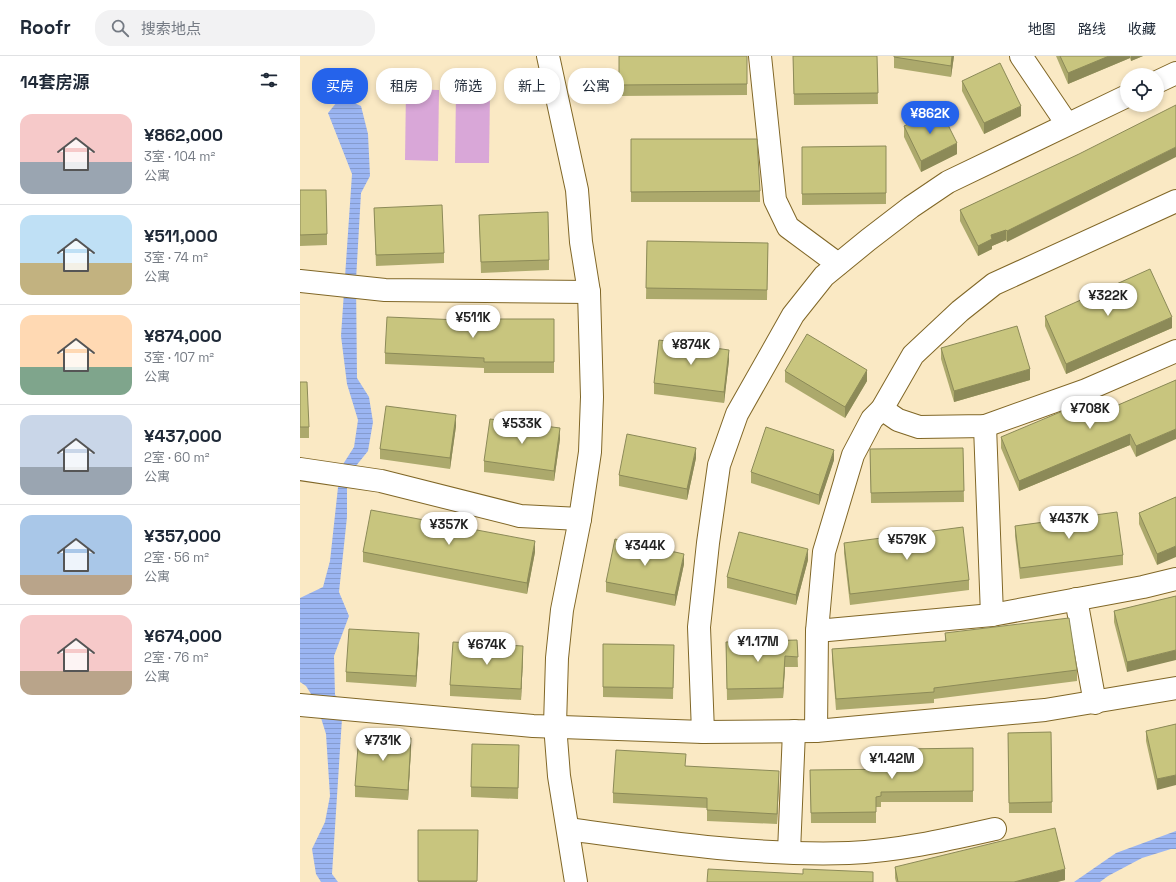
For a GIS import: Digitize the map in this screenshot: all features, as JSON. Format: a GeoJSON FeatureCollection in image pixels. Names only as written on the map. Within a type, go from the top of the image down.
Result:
{"type":"FeatureCollection","features":[{"type":"Feature","properties":{"kind":"street"},"geometry":{"type":"LineString","coordinates":[[548,56],[577,190],[581,242],[589,292],[592,397],[590,452],[580,519],[562,610],[557,658],[555,725],[559,776],[576,882]]}},
{"type":"Feature","properties":{"kind":"street"},"geometry":{"type":"LineString","coordinates":[[760,56],[775,200],[788,227],[838,264]]}},
{"type":"Feature","properties":{"kind":"street"},"geometry":{"type":"LineString","coordinates":[[1021,56],[1067,124]]}},
{"type":"Feature","properties":{"kind":"street"},"geometry":{"type":"LineString","coordinates":[[1164,79],[1176,73]]}},
{"type":"Feature","properties":{"kind":"street"},"geometry":{"type":"LineString","coordinates":[[703,732],[699,627],[708,543],[719,465],[737,414],[793,315],[824,276],[911,207],[948,182],[1120,99]]}},
{"type":"Feature","properties":{"kind":"street"},"geometry":{"type":"LineString","coordinates":[[816,731],[817,631],[824,552],[850,462],[872,419],[882,409],[913,355],[960,311],[994,284],[1176,201]]}},
{"type":"Feature","properties":{"kind":"street"},"geometry":{"type":"LineString","coordinates":[[300,281],[385,290],[589,292]]}},
{"type":"Feature","properties":{"kind":"street"},"geometry":{"type":"LineString","coordinates":[[882,409],[898,420],[919,428],[985,426],[1086,390],[1176,351]]}},
{"type":"Feature","properties":{"kind":"street"},"geometry":{"type":"LineString","coordinates":[[985,426],[992,615]]}},
{"type":"Feature","properties":{"kind":"street"},"geometry":{"type":"LineString","coordinates":[[300,469],[381,481],[520,516],[580,519]]}},
{"type":"Feature","properties":{"kind":"street"},"geometry":{"type":"LineString","coordinates":[[817,631],[992,615],[1143,587],[1176,579]]}},
{"type":"Feature","properties":{"kind":"street"},"geometry":{"type":"LineString","coordinates":[[1076,599],[1095,703]]}},
{"type":"Feature","properties":{"kind":"street"},"geometry":{"type":"LineString","coordinates":[[300,705],[533,726],[555,725],[703,732],[816,731],[1045,710],[1095,703],[1176,688]]}},
{"type":"Feature","properties":{"kind":"street"},"geometry":{"type":"LineString","coordinates":[[789,852],[794,731]]}},
{"type":"Feature","properties":{"kind":"street"},"geometry":{"type":"LineString","coordinates":[[568,829],[718,850],[849,853],[919,846],[995,829]]}},
{"type":"Feature","properties":{"kind":"shaded area"},"geometry":{"type":"Polygon","coordinates":[[[432,90],[439,90],[438,161],[405,160],[406,104],[432,104],[432,90]]]}},
{"type":"Feature","properties":{"kind":"shaded area"},"geometry":{"type":"Polygon","coordinates":[[[456,104],[490,104],[489,163],[455,163],[456,104]]]}},
{"type":"Feature","properties":{"kind":"water"},"geometry":{"type":"Polygon","coordinates":[[[335,104],[357,104],[361,106],[368,134],[370,176],[361,193],[356,280],[357,378],[369,397],[373,422],[368,451],[347,477],[347,517],[339,592],[349,616],[334,656],[335,695],[343,703],[332,874],[338,882],[321,882],[316,874],[312,849],[325,822],[330,796],[326,734],[316,702],[306,686],[300,682],[300,598],[323,587],[330,561],[340,469],[354,447],[358,420],[347,384],[341,336],[352,174],[328,113],[335,104]]]}},
{"type":"Feature","properties":{"kind":"water"},"geometry":{"type":"Polygon","coordinates":[[[1176,831],[1176,849],[1171,849],[1142,858],[1108,876],[1100,882],[1074,882],[1116,853],[1176,831]]]}},
{"type":"Feature","properties":{"kind":"building"},"geometry":{"type":"Polygon","coordinates":[[[619,56],[747,56],[747,84],[624,85],[624,68],[619,68],[619,56]]]}},
{"type":"Feature","properties":{"kind":"building"},"geometry":{"type":"Polygon","coordinates":[[[793,56],[877,56],[878,93],[794,94],[793,56]]]}},
{"type":"Feature","properties":{"kind":"building"},"geometry":{"type":"Polygon","coordinates":[[[894,56],[952,56],[951,66],[894,56]]]}},
{"type":"Feature","properties":{"kind":"building"},"geometry":{"type":"Polygon","coordinates":[[[1060,56],[1109,56],[1068,73],[1060,56]]]}},
{"type":"Feature","properties":{"kind":"building"},"geometry":{"type":"Polygon","coordinates":[[[1000,63],[1021,106],[984,123],[962,81],[1000,63]]]}},
{"type":"Feature","properties":{"kind":"building"},"geometry":{"type":"Polygon","coordinates":[[[1176,105],[1176,147],[1007,231],[1006,230],[991,235],[992,239],[978,246],[960,210],[1079,154],[1176,105]]]}},
{"type":"Feature","properties":{"kind":"building"},"geometry":{"type":"Polygon","coordinates":[[[940,109],[957,143],[921,161],[904,126],[940,109]]]}},
{"type":"Feature","properties":{"kind":"building"},"geometry":{"type":"Polygon","coordinates":[[[631,139],[757,139],[760,191],[631,192],[631,139]]]}},
{"type":"Feature","properties":{"kind":"building"},"geometry":{"type":"Polygon","coordinates":[[[886,146],[886,193],[802,194],[802,147],[886,146]]]}},
{"type":"Feature","properties":{"kind":"building"},"geometry":{"type":"Polygon","coordinates":[[[300,190],[326,190],[327,234],[300,235],[300,190]]]}},
{"type":"Feature","properties":{"kind":"building"},"geometry":{"type":"Polygon","coordinates":[[[442,205],[444,253],[376,255],[374,208],[442,205]]]}},
{"type":"Feature","properties":{"kind":"building"},"geometry":{"type":"Polygon","coordinates":[[[548,212],[549,260],[481,262],[479,215],[548,212]]]}},
{"type":"Feature","properties":{"kind":"building"},"geometry":{"type":"Polygon","coordinates":[[[647,241],[768,243],[767,290],[646,288],[647,241]]]}},
{"type":"Feature","properties":{"kind":"building"},"geometry":{"type":"Polygon","coordinates":[[[1150,269],[1172,317],[1066,364],[1045,316],[1150,269]]]}},
{"type":"Feature","properties":{"kind":"building"},"geometry":{"type":"Polygon","coordinates":[[[387,317],[484,321],[484,319],[554,319],[554,362],[484,362],[484,358],[385,353],[387,317]]]}},
{"type":"Feature","properties":{"kind":"building"},"geometry":{"type":"Polygon","coordinates":[[[1017,326],[1030,369],[954,391],[941,348],[1017,326]]]}},
{"type":"Feature","properties":{"kind":"building"},"geometry":{"type":"Polygon","coordinates":[[[807,334],[867,370],[845,407],[785,371],[807,334]]]}},
{"type":"Feature","properties":{"kind":"building"},"geometry":{"type":"Polygon","coordinates":[[[659,340],[729,350],[724,392],[654,383],[659,340]]]}},
{"type":"Feature","properties":{"kind":"building"},"geometry":{"type":"Polygon","coordinates":[[[1176,380],[1176,429],[1136,446],[1130,434],[1019,481],[1001,437],[1089,400],[1095,415],[1176,380]]]}},
{"type":"Feature","properties":{"kind":"building"},"geometry":{"type":"Polygon","coordinates":[[[300,382],[307,382],[309,427],[300,427],[300,382]]]}},
{"type":"Feature","properties":{"kind":"building"},"geometry":{"type":"Polygon","coordinates":[[[386,406],[456,415],[450,458],[380,449],[386,406]]]}},
{"type":"Feature","properties":{"kind":"building"},"geometry":{"type":"Polygon","coordinates":[[[490,419],[560,428],[554,471],[484,461],[490,419]]]}},
{"type":"Feature","properties":{"kind":"building"},"geometry":{"type":"Polygon","coordinates":[[[766,427],[834,450],[819,495],[751,472],[766,427]]]}},
{"type":"Feature","properties":{"kind":"building"},"geometry":{"type":"Polygon","coordinates":[[[627,434],[696,448],[687,489],[619,475],[627,434]]]}},
{"type":"Feature","properties":{"kind":"building"},"geometry":{"type":"Polygon","coordinates":[[[963,448],[964,491],[871,493],[870,449],[963,448]]]}},
{"type":"Feature","properties":{"kind":"building"},"geometry":{"type":"Polygon","coordinates":[[[1176,497],[1176,546],[1157,554],[1139,513],[1176,497]]]}},
{"type":"Feature","properties":{"kind":"building"},"geometry":{"type":"Polygon","coordinates":[[[371,510],[535,541],[527,583],[363,552],[371,510]]]}},
{"type":"Feature","properties":{"kind":"building"},"geometry":{"type":"Polygon","coordinates":[[[1117,512],[1123,555],[1020,568],[1015,526],[1117,512]]]}},
{"type":"Feature","properties":{"kind":"building"},"geometry":{"type":"Polygon","coordinates":[[[963,527],[969,580],[850,594],[844,543],[963,527]]]}},
{"type":"Feature","properties":{"kind":"building"},"geometry":{"type":"Polygon","coordinates":[[[739,532],[808,549],[796,595],[727,577],[739,532]]]}},
{"type":"Feature","properties":{"kind":"building"},"geometry":{"type":"Polygon","coordinates":[[[615,539],[684,554],[675,595],[606,582],[615,539]]]}},
{"type":"Feature","properties":{"kind":"building"},"geometry":{"type":"Polygon","coordinates":[[[1176,596],[1176,650],[1127,662],[1114,611],[1176,596]]]}},
{"type":"Feature","properties":{"kind":"building"},"geometry":{"type":"Polygon","coordinates":[[[1069,618],[1077,670],[934,688],[934,692],[836,699],[832,649],[946,641],[945,633],[1069,618]]]}},
{"type":"Feature","properties":{"kind":"building"},"geometry":{"type":"Polygon","coordinates":[[[349,629],[419,633],[416,676],[346,672],[349,629]]]}},
{"type":"Feature","properties":{"kind":"building"},"geometry":{"type":"Polygon","coordinates":[[[797,640],[798,657],[785,656],[783,688],[727,689],[726,642],[797,640]]]}},
{"type":"Feature","properties":{"kind":"building"},"geometry":{"type":"Polygon","coordinates":[[[453,642],[523,646],[521,689],[450,685],[453,642]]]}},
{"type":"Feature","properties":{"kind":"building"},"geometry":{"type":"Polygon","coordinates":[[[603,644],[674,645],[673,688],[603,687],[603,644]]]}},
{"type":"Feature","properties":{"kind":"building"},"geometry":{"type":"Polygon","coordinates":[[[1176,724],[1176,775],[1157,779],[1146,731],[1176,724]]]}},
{"type":"Feature","properties":{"kind":"building"},"geometry":{"type":"Polygon","coordinates":[[[1051,732],[1052,802],[1009,803],[1008,733],[1051,732]]]}},
{"type":"Feature","properties":{"kind":"building"},"geometry":{"type":"Polygon","coordinates":[[[359,734],[411,738],[408,790],[355,786],[359,734]]]}},
{"type":"Feature","properties":{"kind":"building"},"geometry":{"type":"Polygon","coordinates":[[[472,744],[519,745],[518,788],[471,787],[472,744]]]}},
{"type":"Feature","properties":{"kind":"building"},"geometry":{"type":"Polygon","coordinates":[[[973,748],[973,791],[881,792],[881,796],[876,797],[876,812],[811,813],[810,770],[903,769],[902,749],[973,748]]]}},
{"type":"Feature","properties":{"kind":"building"},"geometry":{"type":"Polygon","coordinates":[[[616,750],[686,754],[685,766],[779,771],[777,814],[707,810],[707,798],[613,793],[616,750]]]}},
{"type":"Feature","properties":{"kind":"building"},"geometry":{"type":"Polygon","coordinates":[[[1055,828],[1065,869],[1014,882],[898,882],[895,867],[1055,828]]]}},
{"type":"Feature","properties":{"kind":"building"},"geometry":{"type":"Polygon","coordinates":[[[418,830],[478,830],[477,881],[418,881],[418,830]]]}},
{"type":"Feature","properties":{"kind":"building"},"geometry":{"type":"Polygon","coordinates":[[[708,869],[803,874],[803,869],[873,872],[873,882],[707,882],[708,869]]]}}]}
